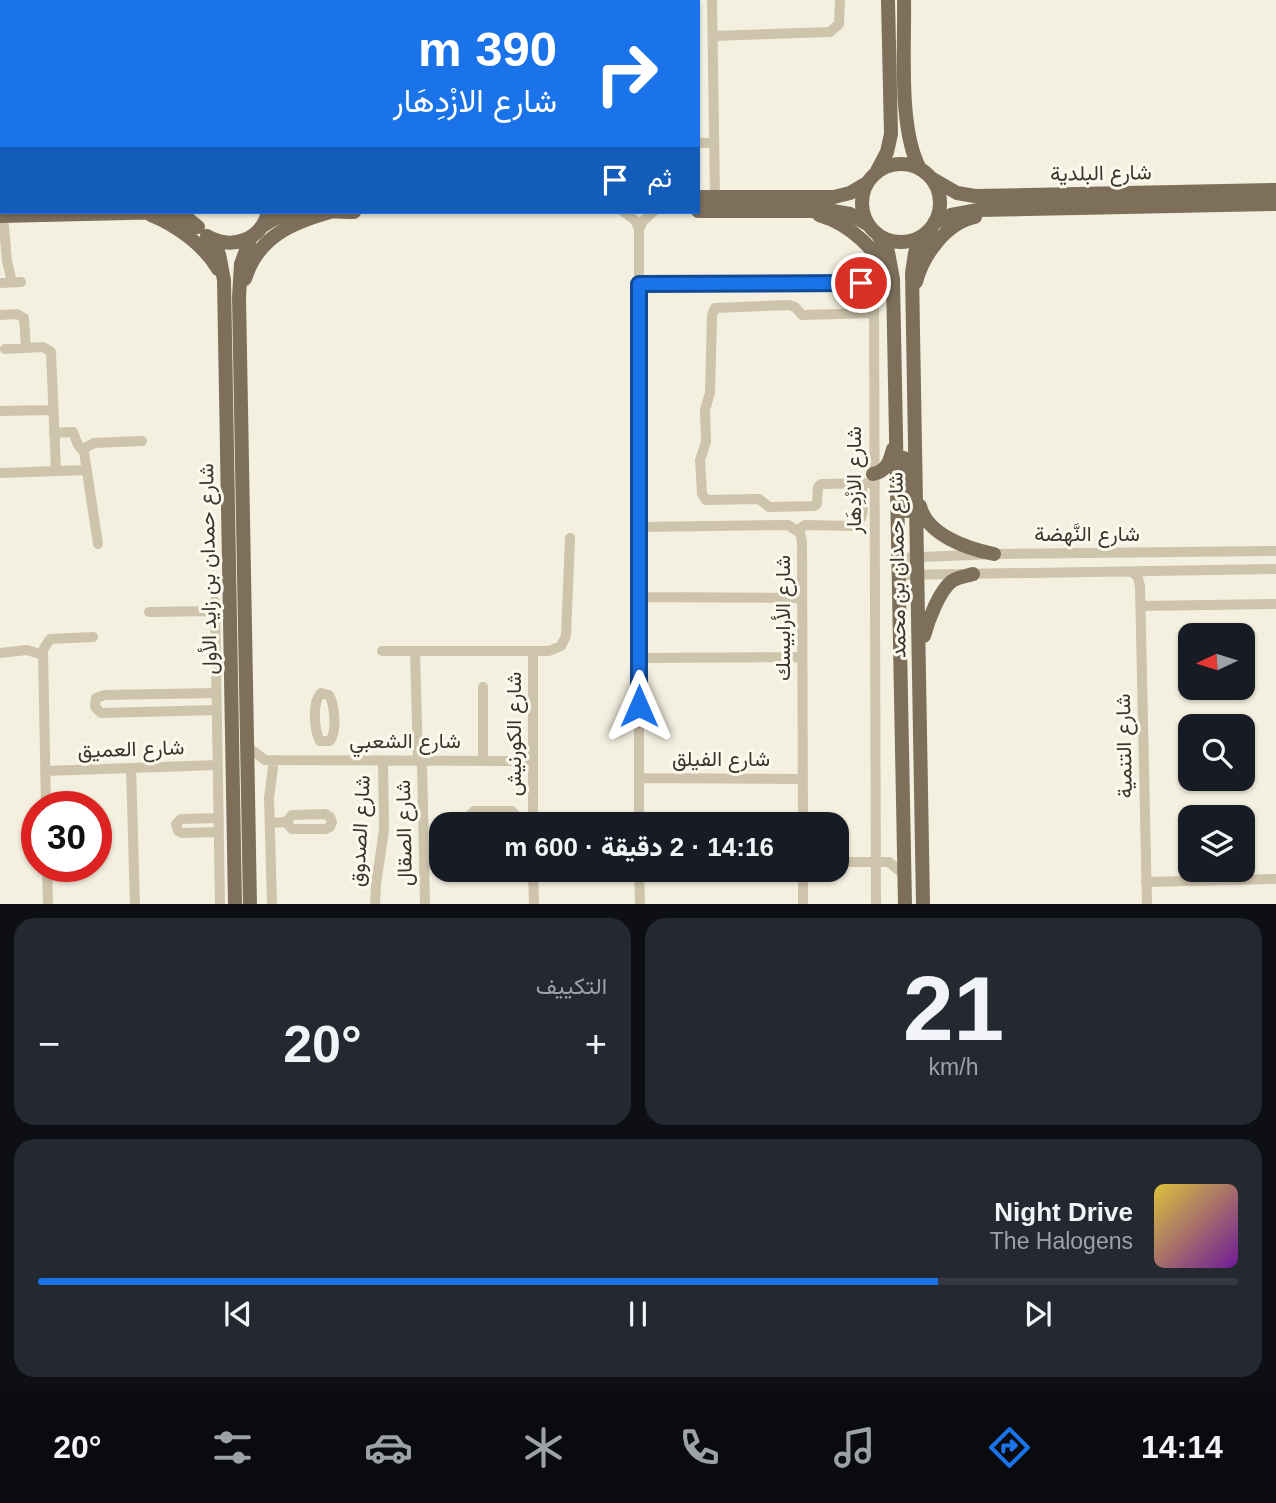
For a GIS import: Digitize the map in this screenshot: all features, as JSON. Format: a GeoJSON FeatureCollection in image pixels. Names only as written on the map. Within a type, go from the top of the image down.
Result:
{"type":"FeatureCollection","features":[{"type":"Feature","properties":{"kind":"main road"},"geometry":{"type":"LineString","coordinates":[[867,224],[862,199],[887,152],[891,134],[888,0]]}},
{"type":"Feature","properties":{"kind":"main road"},"geometry":{"type":"LineString","coordinates":[[700,211],[842,212],[867,224],[878,235],[899,242],[920,237],[932,227],[940,205],[939,195],[913,157],[907,135],[904,0]]}},
{"type":"Feature","properties":{"kind":"main road"},"geometry":{"type":"LineString","coordinates":[[700,197],[834,197],[850,193],[884,167],[902,164],[925,173]]}},
{"type":"Feature","properties":{"kind":"main road","name":"شارع البلدية"},"geometry":{"type":"LineString","coordinates":[[925,173],[957,193],[975,196],[1276,190]]}},
{"type":"Feature","properties":{"kind":"main road","name":"شارع البلدية"},"geometry":{"type":"LineString","coordinates":[[932,227],[951,215],[970,211],[1276,204]]}},
{"type":"Feature","properties":{"kind":"main road"},"geometry":{"type":"LineString","coordinates":[[913,301],[919,271],[948,231],[963,220],[1010,210]]}},
{"type":"Feature","properties":{"kind":"main road"},"geometry":{"type":"LineString","coordinates":[[808,211],[844,225],[873,252],[883,267],[892,292]]}},
{"type":"Feature","properties":{"kind":"main road"},"geometry":{"type":"LineString","coordinates":[[2,216],[98,214]]}},
{"type":"Feature","properties":{"kind":"main road"},"geometry":{"type":"LineString","coordinates":[[148,214],[168,223],[194,242],[210,258],[224,280]]}},
{"type":"Feature","properties":{"kind":"main road"},"geometry":{"type":"LineString","coordinates":[[178,214],[217,241],[234,243],[286,214]]}},
{"type":"Feature","properties":{"kind":"main road","name":"شارع حمدان بن زايد الأول"},"geometry":{"type":"LineString","coordinates":[[193,214],[219,254],[224,280],[235,904]]}},
{"type":"Feature","properties":{"kind":"main road","name":"شارع حمدان بن زايد الأول"},"geometry":{"type":"LineString","coordinates":[[250,904],[239,297],[241,264],[267,214]]}},
{"type":"Feature","properties":{"kind":"main road"},"geometry":{"type":"LineString","coordinates":[[239,297],[251,261],[269,241],[297,221],[323,214]]}},
{"type":"Feature","properties":{"kind":"main road","name":"شارع حمدان بن محمد"},"geometry":{"type":"LineString","coordinates":[[905,904],[898,581],[908,558],[916,481],[913,262],[918,246],[932,227]]}},
{"type":"Feature","properties":{"kind":"main road","name":"شارع حمدان بن محمد"},"geometry":{"type":"LineString","coordinates":[[878,235],[890,260],[895,441],[908,558],[918,575],[923,904]]}},
{"type":"Feature","properties":{"kind":"main road"},"geometry":{"type":"LineString","coordinates":[[869,480],[887,466],[895,441]]}},
{"type":"Feature","properties":{"kind":"main road"},"geometry":{"type":"LineString","coordinates":[[916,481],[921,513],[932,527],[968,547],[994,554]]}},
{"type":"Feature","properties":{"kind":"main road"},"geometry":{"type":"LineString","coordinates":[[920,651],[928,621],[947,587],[957,578],[973,574]]}},
{"type":"Feature","properties":{"kind":"main road"},"geometry":{"type":"LineString","coordinates":[[898,581],[907,584],[909,589],[912,684],[920,708]]}},
{"type":"Feature","properties":{"kind":"street"},"geometry":{"type":"LineString","coordinates":[[712,0],[715,197]]}},
{"type":"Feature","properties":{"kind":"street"},"geometry":{"type":"LineString","coordinates":[[713,36],[830,32],[839,24],[840,0]]}},
{"type":"Feature","properties":{"kind":"street"},"geometry":{"type":"LineString","coordinates":[[700,143],[714,143]]}},
{"type":"Feature","properties":{"kind":"street"},"geometry":{"type":"LineString","coordinates":[[627,214],[635,220],[639,229],[639,812]]}},
{"type":"Feature","properties":{"kind":"street"},"geometry":{"type":"LineString","coordinates":[[639,229],[651,214]]}},
{"type":"Feature","properties":{"kind":"street"},"geometry":{"type":"LineString","coordinates":[[2,216],[11,282]]}},
{"type":"Feature","properties":{"kind":"street","name":"شارع الازْدِهَار"},"geometry":{"type":"LineString","coordinates":[[639,284],[861,283],[871,290],[874,313],[869,480],[876,904]]}},
{"type":"Feature","properties":{"kind":"street"},"geometry":{"type":"LineString","coordinates":[[798,530],[806,525],[859,524],[869,480],[819,485],[817,504],[814,506],[769,507],[759,499],[706,500],[702,494],[701,457],[706,442],[705,410],[710,393],[712,315],[715,308],[789,305],[802,315],[874,313]]}},
{"type":"Feature","properties":{"kind":"street"},"geometry":{"type":"LineString","coordinates":[[0,315],[17,314],[24,318],[26,348]]}},
{"type":"Feature","properties":{"kind":"street"},"geometry":{"type":"LineString","coordinates":[[5,349],[44,347],[51,352],[56,471]]}},
{"type":"Feature","properties":{"kind":"street"},"geometry":{"type":"LineString","coordinates":[[0,411],[53,410]]}},
{"type":"Feature","properties":{"kind":"street"},"geometry":{"type":"LineString","coordinates":[[54,433],[73,432],[78,445],[83,449],[98,544]]}},
{"type":"Feature","properties":{"kind":"street"},"geometry":{"type":"LineString","coordinates":[[83,449],[94,443],[142,441]]}},
{"type":"Feature","properties":{"kind":"street"},"geometry":{"type":"LineString","coordinates":[[0,472],[87,470]]}},
{"type":"Feature","properties":{"kind":"street","name":"شارع الأرابيسك"},"geometry":{"type":"LineString","coordinates":[[639,527],[788,526],[798,530],[802,542],[803,812]]}},
{"type":"Feature","properties":{"kind":"street"},"geometry":{"type":"LineString","coordinates":[[382,651],[554,650],[565,641],[570,538]]}},
{"type":"Feature","properties":{"kind":"street","name":"شارع النَّهضة"},"geometry":{"type":"LineString","coordinates":[[908,558],[994,554],[1276,551]]}},
{"type":"Feature","properties":{"kind":"street"},"geometry":{"type":"LineString","coordinates":[[1085,572],[1084,563],[1088,558],[1138,553]]}},
{"type":"Feature","properties":{"kind":"street","name":"شارع النَّهضة"},"geometry":{"type":"LineString","coordinates":[[898,581],[918,575],[1276,569]]}},
{"type":"Feature","properties":{"kind":"street","name":"شارع التنمية"},"geometry":{"type":"LineString","coordinates":[[1133,572],[1140,586],[1141,606],[1147,904]]}},
{"type":"Feature","properties":{"kind":"street"},"geometry":{"type":"LineString","coordinates":[[1140,586],[1151,572]]}},
{"type":"Feature","properties":{"kind":"street"},"geometry":{"type":"LineString","coordinates":[[639,597],[802,598]]}},
{"type":"Feature","properties":{"kind":"street"},"geometry":{"type":"LineString","coordinates":[[1141,606],[1276,604]]}},
{"type":"Feature","properties":{"kind":"street"},"geometry":{"type":"LineString","coordinates":[[149,612],[215,606],[220,904]]}},
{"type":"Feature","properties":{"kind":"street"},"geometry":{"type":"LineString","coordinates":[[46,791],[44,645],[51,639],[93,637]]}},
{"type":"Feature","properties":{"kind":"street"},"geometry":{"type":"LineString","coordinates":[[0,653],[23,650],[43,654]]}},
{"type":"Feature","properties":{"kind":"street","name":"شارع الصقال"},"geometry":{"type":"LineString","coordinates":[[415,651],[425,904]]}},
{"type":"Feature","properties":{"kind":"street","name":"شارع الكورنيش"},"geometry":{"type":"LineString","coordinates":[[533,651],[533,812]]}},
{"type":"Feature","properties":{"kind":"street"},"geometry":{"type":"LineString","coordinates":[[639,658],[802,657]]}},
{"type":"Feature","properties":{"kind":"street","name":"شارع الشعبي"},"geometry":{"type":"LineString","coordinates":[[483,687],[484,761]]}},
{"type":"Feature","properties":{"kind":"street"},"geometry":{"type":"LineString","coordinates":[[216,694],[105,695],[96,698],[94,702],[97,711],[106,713],[217,710]]}},
{"type":"Feature","properties":{"kind":"street"},"geometry":{"type":"LineString","coordinates":[[217,731],[232,717]]}},
{"type":"Feature","properties":{"kind":"street"},"geometry":{"type":"LineString","coordinates":[[217,731],[232,743]]}},
{"type":"Feature","properties":{"kind":"street","name":"شارع الشعبي"},"geometry":{"type":"LineString","coordinates":[[325,743],[326,760]]}},
{"type":"Feature","properties":{"kind":"street"},"geometry":{"type":"LineString","coordinates":[[248,747],[269,760]]}},
{"type":"Feature","properties":{"kind":"street"},"geometry":{"type":"LineString","coordinates":[[248,777],[255,768],[269,760]]}},
{"type":"Feature","properties":{"kind":"street"},"geometry":{"type":"LineString","coordinates":[[269,760],[272,904]]}},
{"type":"Feature","properties":{"kind":"street","name":"شارع الشعبي"},"geometry":{"type":"LineString","coordinates":[[269,760],[533,761]]}},
{"type":"Feature","properties":{"kind":"street","name":"شارع الصدوق"},"geometry":{"type":"LineString","coordinates":[[375,904],[384,830],[383,760]]}},
{"type":"Feature","properties":{"kind":"street","name":"شارع العميق"},"geometry":{"type":"LineString","coordinates":[[45,771],[218,765]]}},
{"type":"Feature","properties":{"kind":"street"},"geometry":{"type":"LineString","coordinates":[[131,768],[135,904]]}},
{"type":"Feature","properties":{"kind":"street","name":"شارع الفيلق"},"geometry":{"type":"LineString","coordinates":[[639,778],[803,779]]}},
{"type":"Feature","properties":{"kind":"street","name":"شارع الكورنيش"},"geometry":{"type":"LineString","coordinates":[[473,812],[513,812]]}},
{"type":"Feature","properties":{"kind":"street"},"geometry":{"type":"LineString","coordinates":[[219,818],[181,819],[176,824],[176,828],[182,833],[219,832]]}},
{"type":"Feature","properties":{"kind":"street"},"geometry":{"type":"LineString","coordinates":[[270,823],[286,822]]}},
{"type":"Feature","properties":{"kind":"street"},"geometry":{"type":"LineString","coordinates":[[889,862],[904,848]]}},
{"type":"Feature","properties":{"kind":"street"},"geometry":{"type":"LineString","coordinates":[[849,862],[889,862],[904,875]]}},
{"type":"Feature","properties":{"kind":"street"},"geometry":{"type":"LineString","coordinates":[[1146,882],[1276,879]]}},
{"type":"Feature","properties":{"kind":"street"},"geometry":{"type":"LineString","coordinates":[[47,882],[48,904]]}},
{"type":"Feature","properties":{"kind":"street"},"geometry":{"type":"LineString","coordinates":[[533,882],[534,904]]}},
{"type":"Feature","properties":{"kind":"street"},"geometry":{"type":"LineString","coordinates":[[639,882],[639,904]]}},
{"type":"Feature","properties":{"kind":"street"},"geometry":{"type":"LineString","coordinates":[[803,882],[803,904]]}},
{"type":"Feature","properties":{"kind":"route"},"geometry":{"type":"LineString","coordinates":[[639,706],[639,284],[861,283]]}}]}
